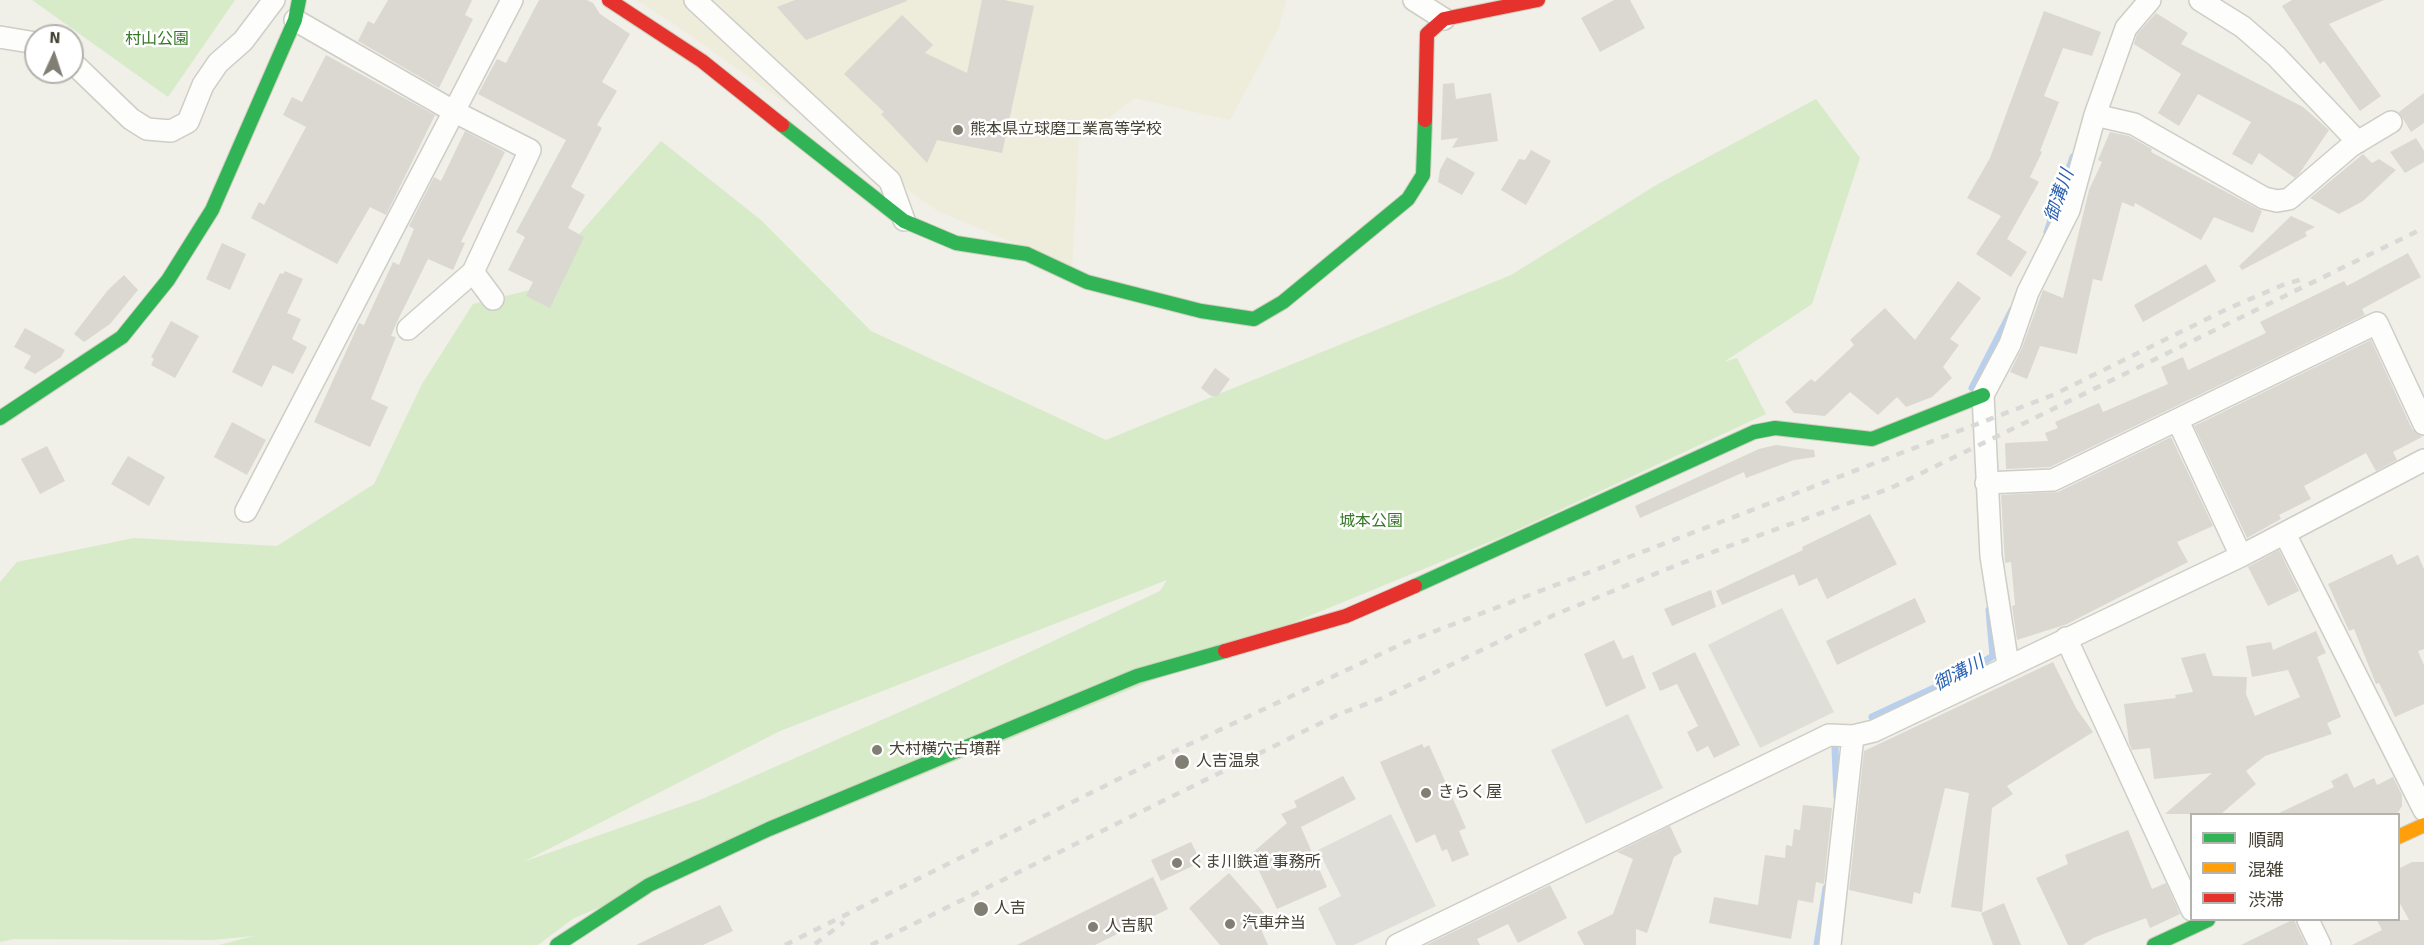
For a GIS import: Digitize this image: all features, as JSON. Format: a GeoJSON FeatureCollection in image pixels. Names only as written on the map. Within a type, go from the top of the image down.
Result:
{"type":"FeatureCollection","features":[{"type":"Feature","properties":{"kind":"street"},"geometry":{"type":"LineString","coordinates":[[84,74],[130,119],[147,129],[171,131],[188,122],[203,85],[218,63],[243,41],[274,0]]}},
{"type":"Feature","properties":{"kind":"street"},"geometry":{"type":"LineString","coordinates":[[246,511],[512,0]]}},
{"type":"Feature","properties":{"kind":"street"},"geometry":{"type":"LineString","coordinates":[[609,0],[702,61],[904,221],[956,243],[1027,254],[1087,282],[1201,311],[1254,319],[1283,302],[1408,199],[1423,175],[1427,34],[1444,19],[1538,0]]}},
{"type":"Feature","properties":{"kind":"street"},"geometry":{"type":"LineString","coordinates":[[695,0],[890,181],[904,221]]}},
{"type":"Feature","properties":{"kind":"street"},"geometry":{"type":"LineString","coordinates":[[1414,0],[1444,19]]}},
{"type":"Feature","properties":{"kind":"street"},"geometry":{"type":"LineString","coordinates":[[2008,665],[1991,556],[1983,395],[2010,344],[2028,292],[2069,210],[2095,115],[2126,28],[2150,0]]}},
{"type":"Feature","properties":{"kind":"street"},"geometry":{"type":"LineString","coordinates":[[2200,0],[2243,27],[2276,56],[2358,142]]}},
{"type":"Feature","properties":{"kind":"street"},"geometry":{"type":"LineString","coordinates":[[0,418],[122,337],[168,279],[212,210],[297,10],[453,111],[530,150],[473,272],[408,329]]}},
{"type":"Feature","properties":{"kind":"street"},"geometry":{"type":"LineString","coordinates":[[0,36],[24,41]]}},
{"type":"Feature","properties":{"kind":"street"},"geometry":{"type":"LineString","coordinates":[[2095,115],[2134,124],[2264,198],[2277,201],[2289,199],[2358,142],[2391,122]]}},
{"type":"Feature","properties":{"kind":"street"},"geometry":{"type":"LineString","coordinates":[[473,272],[493,299]]}},
{"type":"Feature","properties":{"kind":"street"},"geometry":{"type":"LineString","coordinates":[[1986,483],[2053,480],[2377,323],[2424,424]]}},
{"type":"Feature","properties":{"kind":"street"},"geometry":{"type":"LineString","coordinates":[[557,945],[649,885],[769,829],[1137,676],[1346,616],[1505,547],[1754,432],[1775,428],[1872,439],[1983,395]]}},
{"type":"Feature","properties":{"kind":"street"},"geometry":{"type":"LineString","coordinates":[[2178,421],[2241,556]]}},
{"type":"Feature","properties":{"kind":"street"},"geometry":{"type":"LineString","coordinates":[[1397,945],[1828,735],[1853,736],[1874,731],[2008,665],[2241,556],[2424,460]]}},
{"type":"Feature","properties":{"kind":"street"},"geometry":{"type":"LineString","coordinates":[[2285,534],[2424,810]]}},
{"type":"Feature","properties":{"kind":"street"},"geometry":{"type":"LineString","coordinates":[[2066,638],[2190,897]]}},
{"type":"Feature","properties":{"kind":"street"},"geometry":{"type":"LineString","coordinates":[[1830,945],[1853,736]]}},
{"type":"Feature","properties":{"kind":"street"},"geometry":{"type":"LineString","coordinates":[[2400,836],[2424,825]]}},
{"type":"Feature","properties":{"kind":"street"},"geometry":{"type":"LineString","coordinates":[[2154,945],[2195,921]]}},
{"type":"Feature","properties":{"kind":"street"},"geometry":{"type":"LineString","coordinates":[[2308,921],[2320,945]]}},
{"type":"Feature","properties":{"kind":"shaded area","name":"熊本県立球磨工業高等学校"},"geometry":{"type":"Polygon","coordinates":[[[636,0],[1286,0],[1279,27],[1230,120],[1135,98],[1079,140],[1072,267],[938,211],[673,23],[636,0]]]}},
{"type":"Feature","properties":{"kind":"shaded area"},"geometry":{"type":"Polygon","coordinates":[[[1782,608],[1834,712],[1760,748],[1708,645],[1782,608]]]}},
{"type":"Feature","properties":{"kind":"shaded area"},"geometry":{"type":"Polygon","coordinates":[[[1628,714],[1663,788],[1586,824],[1551,750],[1628,714]]]}},
{"type":"Feature","properties":{"kind":"shaded area"},"geometry":{"type":"Polygon","coordinates":[[[1391,814],[1436,906],[1354,945],[1336,945],[1318,908],[1341,896],[1318,850],[1391,814]]]}},
{"type":"Feature","properties":{"kind":"green space","name":"村山公園"},"geometry":{"type":"Polygon","coordinates":[[[32,0],[235,0],[168,97],[84,37],[84,24],[66,24],[32,0]]]}},
{"type":"Feature","properties":{"kind":"green space","name":"城本公園"},"geometry":{"type":"Polygon","coordinates":[[[1816,99],[1860,158],[1812,304],[1724,362],[1737,358],[1766,414],[1504,536],[574,918],[538,945],[219,945],[254,936],[213,940],[14,939],[0,942],[0,582],[17,562],[134,538],[277,546],[374,484],[422,384],[473,304],[530,290],[661,141],[761,220],[871,331],[1106,440],[1511,275],[1658,184],[1816,99]],[[1167,580],[780,731],[523,862],[702,799],[936,696],[1160,591],[1167,580]]]}},
{"type":"Feature","properties":{"kind":"building"},"geometry":{"type":"Polygon","coordinates":[[[388,0],[472,0],[465,15],[473,19],[439,88],[358,41],[368,21],[374,24],[388,0]]]}},
{"type":"Feature","properties":{"kind":"building"},"geometry":{"type":"Polygon","coordinates":[[[539,0],[587,0],[593,3],[600,14],[630,34],[602,82],[617,91],[597,125],[602,128],[571,187],[585,195],[568,228],[584,237],[550,308],[526,296],[533,282],[508,270],[525,237],[516,232],[566,140],[478,94],[497,59],[506,63],[539,0]]]}},
{"type":"Feature","properties":{"kind":"building"},"geometry":{"type":"Polygon","coordinates":[[[795,0],[907,1],[806,40],[777,7],[795,0]]]}},
{"type":"Feature","properties":{"kind":"building"},"geometry":{"type":"Polygon","coordinates":[[[982,0],[1004,0],[1034,6],[1002,153],[937,140],[927,163],[881,114],[884,112],[844,74],[902,15],[933,45],[925,53],[967,73],[982,0]]]}},
{"type":"Feature","properties":{"kind":"building"},"geometry":{"type":"Polygon","coordinates":[[[1614,0],[1630,0],[1645,28],[1600,52],[1581,18],[1614,0]]]}},
{"type":"Feature","properties":{"kind":"building"},"geometry":{"type":"Polygon","coordinates":[[[2292,0],[2384,0],[2329,24],[2381,96],[2360,111],[2324,61],[2320,64],[2282,6],[2292,0]]]}},
{"type":"Feature","properties":{"kind":"building"},"geometry":{"type":"Polygon","coordinates":[[[2044,11],[2101,32],[2092,56],[2063,48],[2044,96],[2059,102],[2040,151],[2042,152],[2030,177],[2039,182],[2007,239],[2027,252],[2011,277],[1976,254],[2001,216],[1967,198],[1990,158],[2044,11]]]}},
{"type":"Feature","properties":{"kind":"building"},"geometry":{"type":"Polygon","coordinates":[[[2156,13],[2188,33],[2181,44],[2303,107],[2329,130],[2295,178],[2259,153],[2252,165],[2232,154],[2251,122],[2198,94],[2179,126],[2158,113],[2181,74],[2134,44],[2137,34],[2156,13]]]}},
{"type":"Feature","properties":{"kind":"building"},"geometry":{"type":"Polygon","coordinates":[[[326,55],[435,115],[386,215],[370,207],[337,264],[251,218],[259,202],[264,205],[306,127],[283,115],[292,97],[302,102],[326,55]]]}},
{"type":"Feature","properties":{"kind":"building"},"geometry":{"type":"Polygon","coordinates":[[[1454,83],[1456,99],[1491,93],[1498,141],[1452,148],[1458,138],[1441,140],[1443,84],[1454,83]]]}},
{"type":"Feature","properties":{"kind":"building"},"geometry":{"type":"Polygon","coordinates":[[[2424,93],[2424,123],[2411,132],[2399,112],[2424,93]]]}},
{"type":"Feature","properties":{"kind":"building"},"geometry":{"type":"Polygon","coordinates":[[[465,131],[505,152],[461,242],[465,243],[453,270],[428,259],[396,324],[391,336],[396,337],[371,399],[388,407],[370,447],[314,422],[359,323],[364,325],[393,262],[399,265],[414,229],[409,226],[434,177],[441,181],[465,131]]]}},
{"type":"Feature","properties":{"kind":"building"},"geometry":{"type":"Polygon","coordinates":[[[2110,132],[2129,136],[2152,149],[2151,152],[2262,211],[2253,233],[2214,217],[2201,240],[2135,203],[2134,207],[2122,202],[2102,281],[2093,279],[2077,354],[2040,346],[2027,379],[2010,372],[2022,348],[2043,290],[2063,298],[2089,190],[2102,162],[2098,160],[2110,132]]]}},
{"type":"Feature","properties":{"kind":"building"},"geometry":{"type":"Polygon","coordinates":[[[2416,138],[2424,151],[2424,162],[2405,173],[2390,152],[2416,138]]]}},
{"type":"Feature","properties":{"kind":"building"},"geometry":{"type":"Polygon","coordinates":[[[1531,150],[1551,161],[1526,205],[1501,190],[1519,159],[1525,160],[1531,150]]]}},
{"type":"Feature","properties":{"kind":"building"},"geometry":{"type":"Polygon","coordinates":[[[2363,154],[2372,163],[2379,159],[2396,170],[2363,201],[2339,214],[2310,198],[2363,154]]]}},
{"type":"Feature","properties":{"kind":"building"},"geometry":{"type":"Polygon","coordinates":[[[1447,157],[1475,173],[1462,195],[1438,182],[1440,170],[1447,157]]]}},
{"type":"Feature","properties":{"kind":"building"},"geometry":{"type":"Polygon","coordinates":[[[2291,216],[2315,227],[2305,232],[2307,236],[2242,270],[2239,266],[2291,216]]]}},
{"type":"Feature","properties":{"kind":"building"},"geometry":{"type":"Polygon","coordinates":[[[222,243],[246,254],[230,290],[206,279],[222,243]]]}},
{"type":"Feature","properties":{"kind":"building"},"geometry":{"type":"Polygon","coordinates":[[[2408,253],[2421,277],[2362,309],[2365,315],[2050,467],[2006,469],[2005,443],[2048,441],[2045,433],[2058,428],[2055,422],[2099,403],[2103,412],[2168,384],[2161,367],[2183,357],[2188,370],[2266,333],[2260,322],[2344,281],[2347,286],[2408,253]]]}},
{"type":"Feature","properties":{"kind":"building"},"geometry":{"type":"Polygon","coordinates":[[[2206,264],[2216,281],[2143,322],[2134,305],[2206,264]]]}},
{"type":"Feature","properties":{"kind":"building"},"geometry":{"type":"Polygon","coordinates":[[[285,271],[303,279],[287,313],[301,319],[292,339],[307,347],[293,374],[273,365],[262,387],[232,372],[280,273],[283,274],[285,271]]]}},
{"type":"Feature","properties":{"kind":"building"},"geometry":{"type":"Polygon","coordinates":[[[124,275],[138,290],[110,324],[84,342],[74,334],[108,290],[124,275]]]}},
{"type":"Feature","properties":{"kind":"building"},"geometry":{"type":"Polygon","coordinates":[[[1958,281],[1981,298],[1950,339],[1959,345],[1943,367],[1952,378],[1932,397],[1906,407],[1897,397],[1878,415],[1850,392],[1825,416],[1794,413],[1785,402],[1811,379],[1815,382],[1854,345],[1850,340],[1885,308],[1915,340],[1958,281]]]}},
{"type":"Feature","properties":{"kind":"building"},"geometry":{"type":"Polygon","coordinates":[[[171,321],[199,336],[175,378],[151,365],[154,359],[151,357],[171,321]]]}},
{"type":"Feature","properties":{"kind":"building"},"geometry":{"type":"Polygon","coordinates":[[[25,328],[65,350],[61,357],[35,374],[24,368],[31,356],[14,347],[25,328]]]}},
{"type":"Feature","properties":{"kind":"building"},"geometry":{"type":"Polygon","coordinates":[[[2371,340],[2412,429],[2422,437],[2393,452],[2397,460],[2376,471],[2366,453],[2304,486],[2311,499],[2279,515],[2281,519],[2247,538],[2194,426],[2371,340]]]}},
{"type":"Feature","properties":{"kind":"building"},"geometry":{"type":"Polygon","coordinates":[[[1215,368],[1230,379],[1218,396],[1211,396],[1201,388],[1215,368]]]}},
{"type":"Feature","properties":{"kind":"building"},"geometry":{"type":"Polygon","coordinates":[[[232,422],[266,440],[247,475],[214,457],[232,422]]]}},
{"type":"Feature","properties":{"kind":"building"},"geometry":{"type":"Polygon","coordinates":[[[2171,437],[2213,526],[2177,542],[2188,562],[2067,624],[2017,640],[2012,606],[2015,605],[2011,562],[2005,563],[2001,495],[2058,492],[2171,437]]]}},
{"type":"Feature","properties":{"kind":"building"},"geometry":{"type":"Polygon","coordinates":[[[1776,445],[1814,450],[1815,457],[1794,460],[1746,478],[1744,472],[1640,518],[1635,506],[1759,449],[1776,445]]]}},
{"type":"Feature","properties":{"kind":"building"},"geometry":{"type":"Polygon","coordinates":[[[47,446],[65,481],[40,494],[21,459],[47,446]]]}},
{"type":"Feature","properties":{"kind":"building"},"geometry":{"type":"Polygon","coordinates":[[[128,456],[165,477],[149,506],[111,484],[128,456]]]}},
{"type":"Feature","properties":{"kind":"building"},"geometry":{"type":"Polygon","coordinates":[[[1870,514],[1897,564],[1827,599],[1817,578],[1799,586],[1794,574],[1722,605],[1716,591],[1803,550],[1802,547],[1870,514]]]}},
{"type":"Feature","properties":{"kind":"building"},"geometry":{"type":"Polygon","coordinates":[[[2279,550],[2299,591],[2268,606],[2248,567],[2279,550]]]}},
{"type":"Feature","properties":{"kind":"building"},"geometry":{"type":"Polygon","coordinates":[[[2392,554],[2397,565],[2418,555],[2424,569],[2424,649],[2418,651],[2424,665],[2424,704],[2395,717],[2379,683],[2376,684],[2354,629],[2349,631],[2328,584],[2392,554]]]}},
{"type":"Feature","properties":{"kind":"building"},"geometry":{"type":"Polygon","coordinates":[[[1711,590],[1716,607],[1672,626],[1664,609],[1711,590]]]}},
{"type":"Feature","properties":{"kind":"building"},"geometry":{"type":"Polygon","coordinates":[[[1915,598],[1926,622],[1837,665],[1826,641],[1915,598]]]}},
{"type":"Feature","properties":{"kind":"building"},"geometry":{"type":"Polygon","coordinates":[[[2316,631],[2326,653],[2317,657],[2341,717],[2327,723],[2332,734],[2265,756],[2246,771],[2256,784],[2222,813],[2165,814],[2212,773],[2154,779],[2150,748],[2132,750],[2129,743],[2124,704],[2176,698],[2175,695],[2193,692],[2181,658],[2205,653],[2213,676],[2247,677],[2246,694],[2255,716],[2300,697],[2288,670],[2252,677],[2246,646],[2271,642],[2273,650],[2316,631]]]}},
{"type":"Feature","properties":{"kind":"building"},"geometry":{"type":"Polygon","coordinates":[[[1614,640],[1623,659],[1633,655],[1646,688],[1606,707],[1584,654],[1614,640]]]}},
{"type":"Feature","properties":{"kind":"building"},"geometry":{"type":"Polygon","coordinates":[[[1695,652],[1740,745],[1714,758],[1708,746],[1697,752],[1687,732],[1698,726],[1677,684],[1660,691],[1652,673],[1695,652]]]}},
{"type":"Feature","properties":{"kind":"building"},"geometry":{"type":"Polygon","coordinates":[[[2053,662],[2076,708],[2093,732],[2007,786],[2013,794],[1992,808],[1982,912],[1951,907],[1969,793],[1945,788],[1920,894],[1914,892],[1912,904],[1849,890],[1864,751],[2053,662]]]}},
{"type":"Feature","properties":{"kind":"building"},"geometry":{"type":"Polygon","coordinates":[[[1422,744],[1424,748],[1429,745],[1466,828],[1459,831],[1469,855],[1452,862],[1447,849],[1442,851],[1435,834],[1416,843],[1380,762],[1422,744]]]}},
{"type":"Feature","properties":{"kind":"building"},"geometry":{"type":"Polygon","coordinates":[[[2347,773],[2354,788],[2374,778],[2377,785],[2393,777],[2402,795],[2402,806],[2398,813],[2279,813],[2334,787],[2331,781],[2347,773]]]}},
{"type":"Feature","properties":{"kind":"building"},"geometry":{"type":"Polygon","coordinates":[[[1343,776],[1356,799],[1301,827],[1327,887],[1277,909],[1251,854],[1287,823],[1281,814],[1297,807],[1294,801],[1343,776]]]}},
{"type":"Feature","properties":{"kind":"building"},"geometry":{"type":"Polygon","coordinates":[[[1803,805],[1832,808],[1824,884],[1816,882],[1813,903],[1798,900],[1791,939],[1709,923],[1714,897],[1758,905],[1765,855],[1785,858],[1786,845],[1792,846],[1794,829],[1800,830],[1803,805]]]}},
{"type":"Feature","properties":{"kind":"building"},"geometry":{"type":"Polygon","coordinates":[[[1670,826],[1682,852],[1674,857],[1647,933],[1636,929],[1636,945],[1584,945],[1577,932],[1613,914],[1633,859],[1617,852],[1670,826]]]}},
{"type":"Feature","properties":{"kind":"building"},"geometry":{"type":"Polygon","coordinates":[[[2128,830],[2152,889],[2166,883],[2180,914],[2150,928],[2146,918],[2093,938],[2083,945],[2068,945],[2036,878],[2068,864],[2065,855],[2128,830]]]}},
{"type":"Feature","properties":{"kind":"building"},"geometry":{"type":"Polygon","coordinates":[[[1191,842],[1201,862],[1161,881],[1151,860],[1191,842]]]}},
{"type":"Feature","properties":{"kind":"building"},"geometry":{"type":"Polygon","coordinates":[[[2412,862],[2424,862],[2424,945],[2352,945],[2382,930],[2378,921],[2409,920],[2400,904],[2400,868],[2412,862]]]}},
{"type":"Feature","properties":{"kind":"building","name":"汽車弁当"},"geometry":{"type":"Polygon","coordinates":[[[1229,873],[1265,914],[1256,918],[1268,945],[1220,945],[1189,908],[1229,873]]]}},
{"type":"Feature","properties":{"kind":"building","name":"人吉駅"},"geometry":{"type":"Polygon","coordinates":[[[1153,877],[1168,909],[1095,945],[1017,945],[1153,877]]]}},
{"type":"Feature","properties":{"kind":"building"},"geometry":{"type":"Polygon","coordinates":[[[1550,885],[1567,918],[1518,943],[1508,924],[1477,939],[1480,945],[1426,945],[1550,885]]]}},
{"type":"Feature","properties":{"kind":"building"},"geometry":{"type":"Polygon","coordinates":[[[2004,903],[2021,945],[1993,945],[1981,913],[2004,903]]]}},
{"type":"Feature","properties":{"kind":"building"},"geometry":{"type":"Polygon","coordinates":[[[720,905],[733,931],[703,945],[636,945],[720,905]]]}},
{"type":"Feature","properties":{"kind":"building"},"geometry":{"type":"Polygon","coordinates":[[[2290,921],[2294,921],[2306,945],[2241,945],[2290,921]]]}},
{"type":"Feature","properties":{"kind":"waterway","name":"御溝川"},"geometry":{"type":"LineString","coordinates":[[2047,232],[2073,157]]}},
{"type":"Feature","properties":{"kind":"waterway","name":"御溝川"},"geometry":{"type":"LineString","coordinates":[[1972,388],[2012,310]]}},
{"type":"Feature","properties":{"kind":"waterway","name":"御溝川"},"geometry":{"type":"LineString","coordinates":[[1872,717],[1960,676],[1993,656],[1989,610]]}},
{"type":"Feature","properties":{"kind":"waterway","name":"御溝川"},"geometry":{"type":"LineString","coordinates":[[1835,748],[1837,797]]}},
{"type":"Feature","properties":{"kind":"waterway","name":"御溝川"},"geometry":{"type":"LineString","coordinates":[[1817,945],[1826,888]]}},
{"type":"Feature","properties":{"kind":"railway"},"geometry":{"type":"LineString","coordinates":[[871,945],[1339,714],[1380,699],[1554,615],[1682,563],[1891,488],[2424,228]]}},
{"type":"Feature","properties":{"kind":"railway"},"geometry":{"type":"LineString","coordinates":[[785,945],[1175,751],[1404,643],[2053,395],[2227,309],[2285,284],[2307,278]]}},
{"type":"Feature","properties":{"kind":"railway"},"geometry":{"type":"LineString","coordinates":[[815,944],[844,922]]}},
{"type":"Feature","properties":{"kind":"traffic: fast"},"geometry":{"type":"LineString","coordinates":[[0,418],[122,337],[168,280],[212,210],[295,20],[299,0]]}},
{"type":"Feature","properties":{"kind":"traffic: fast"},"geometry":{"type":"LineString","coordinates":[[782,125],[904,221],[956,243],[1027,254],[1087,282],[1201,311],[1254,319],[1283,302],[1408,199],[1423,175],[1425,120]]}},
{"type":"Feature","properties":{"kind":"traffic: fast"},"geometry":{"type":"LineString","coordinates":[[1415,586],[1754,432],[1775,428],[1872,439],[1983,395]]}},
{"type":"Feature","properties":{"kind":"traffic: fast"},"geometry":{"type":"LineString","coordinates":[[557,945],[649,885],[769,829],[1137,676],[1225,651]]}},
{"type":"Feature","properties":{"kind":"traffic: fast"},"geometry":{"type":"LineString","coordinates":[[2154,945],[2206,921]]}},
{"type":"Feature","properties":{"kind":"traffic: slow"},"geometry":{"type":"LineString","coordinates":[[2400,836],[2424,825]]}},
{"type":"Feature","properties":{"kind":"traffic: jam"},"geometry":{"type":"LineString","coordinates":[[609,0],[702,61],[782,125]]}},
{"type":"Feature","properties":{"kind":"traffic: jam"},"geometry":{"type":"LineString","coordinates":[[1425,120],[1427,34],[1444,19],[1538,0]]}},
{"type":"Feature","properties":{"kind":"traffic: jam"},"geometry":{"type":"LineString","coordinates":[[1225,651],[1346,616],[1415,586]]}},
{"type":"Feature","properties":{"kind":"place","name":"熊本県立球磨工業高等学校"},"geometry":{"type":"Point","coordinates":[958,130]}},
{"type":"Feature","properties":{"kind":"place","name":"大村横穴古墳群"},"geometry":{"type":"Point","coordinates":[877,750]}},
{"type":"Feature","properties":{"kind":"place","name":"人吉温泉"},"geometry":{"type":"Point","coordinates":[1182,762]}},
{"type":"Feature","properties":{"kind":"place","name":"きらく屋"},"geometry":{"type":"Point","coordinates":[1426,793]}},
{"type":"Feature","properties":{"kind":"place","name":"くま川鉄道 事務所"},"geometry":{"type":"Point","coordinates":[1177,863]}},
{"type":"Feature","properties":{"kind":"place","name":"人吉"},"geometry":{"type":"Point","coordinates":[981,909]}},
{"type":"Feature","properties":{"kind":"place","name":"汽車弁当"},"geometry":{"type":"Point","coordinates":[1230,924]}},
{"type":"Feature","properties":{"kind":"place","name":"人吉駅"},"geometry":{"type":"Point","coordinates":[1093,927]}}]}
